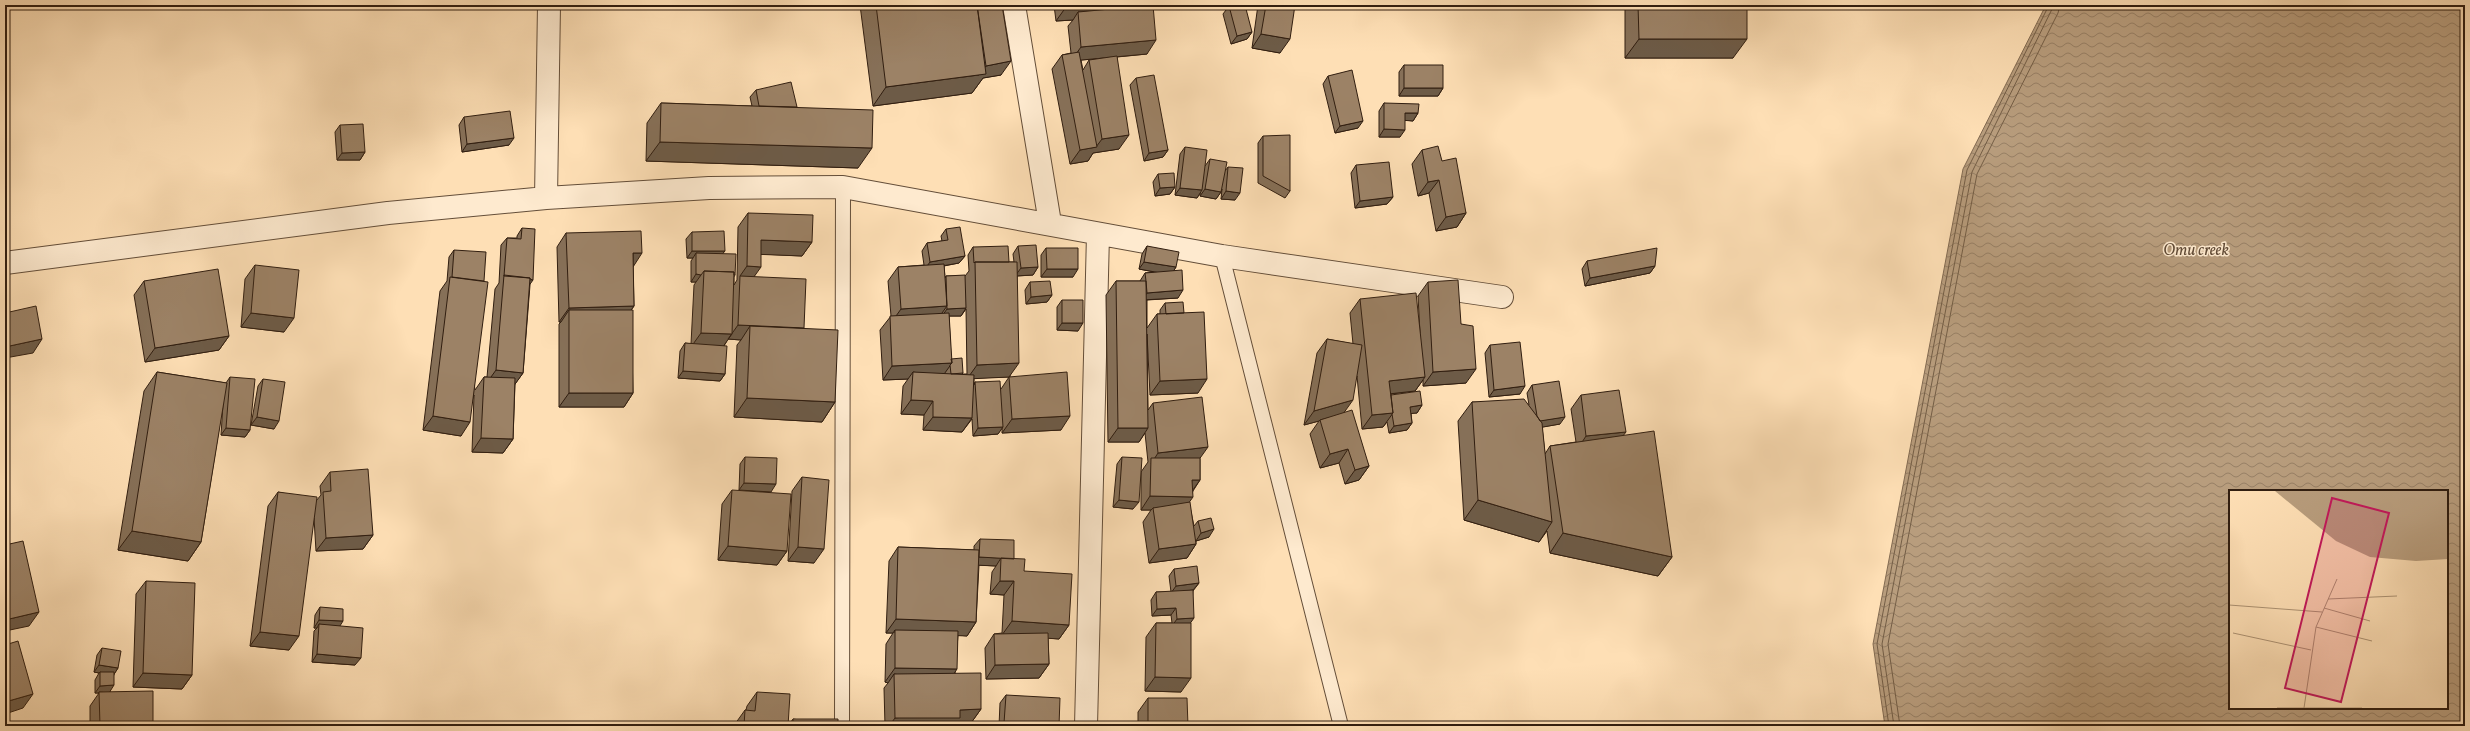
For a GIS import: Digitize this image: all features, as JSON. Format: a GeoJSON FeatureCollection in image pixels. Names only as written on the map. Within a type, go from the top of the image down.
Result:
{"type":"FeatureCollection","features":[{"type":"Feature","properties":{"kind":"street"},"geometry":{"type":"LineString","coordinates":[[546,198],[549,5]]}},
{"type":"Feature","properties":{"kind":"street"},"geometry":{"type":"LineString","coordinates":[[1014,5],[1050,223]]}},
{"type":"Feature","properties":{"kind":"street"},"geometry":{"type":"LineString","coordinates":[[5,263],[388,213],[546,198],[709,188],[843,187],[1050,223],[1098,234],[1222,256],[1502,297]]}},
{"type":"Feature","properties":{"kind":"street"},"geometry":{"type":"LineString","coordinates":[[1086,726],[1098,234]]}},
{"type":"Feature","properties":{"kind":"lane"},"geometry":{"type":"LineString","coordinates":[[842,726],[843,187]]}},
{"type":"Feature","properties":{"kind":"lane"},"geometry":{"type":"LineString","coordinates":[[1222,256],[1341,726]]}},
{"type":"Feature","properties":{"kind":"water","name":"Omu creek"},"geometry":{"type":"Polygon","coordinates":[[[2046,5],[2465,5],[2465,726],[1885,726],[1873,644],[1963,169],[2046,5]]]}},
{"type":"Feature","properties":{"kind":"building"},"geometry":{"type":"Polygon","coordinates":[[[876,5],[977,5],[986,74],[886,87],[876,5]]]}},
{"type":"Feature","properties":{"kind":"building"},"geometry":{"type":"Polygon","coordinates":[[[977,5],[1002,5],[1011,61],[986,66],[977,5]]]}},
{"type":"Feature","properties":{"kind":"building"},"geometry":{"type":"Polygon","coordinates":[[[1065,5],[1088,5],[1066,7],[1065,5]]]}},
{"type":"Feature","properties":{"kind":"building"},"geometry":{"type":"Polygon","coordinates":[[[1153,5],[1156,40],[1081,47],[1078,12],[1153,5]]]}},
{"type":"Feature","properties":{"kind":"building"},"geometry":{"type":"Polygon","coordinates":[[[1245,5],[1252,32],[1237,36],[1229,6],[1245,5]]]}},
{"type":"Feature","properties":{"kind":"building"},"geometry":{"type":"Polygon","coordinates":[[[1266,5],[1295,5],[1290,39],[1261,34],[1266,5]]]}},
{"type":"Feature","properties":{"kind":"building"},"geometry":{"type":"Polygon","coordinates":[[[1638,5],[1747,5],[1747,39],[1639,39],[1638,5]]]}},
{"type":"Feature","properties":{"kind":"building"},"geometry":{"type":"Polygon","coordinates":[[[1079,52],[1097,147],[1080,150],[1062,55],[1079,52]]]}},
{"type":"Feature","properties":{"kind":"building"},"geometry":{"type":"Polygon","coordinates":[[[1117,56],[1129,135],[1102,139],[1089,60],[1117,56]]]}},
{"type":"Feature","properties":{"kind":"building"},"geometry":{"type":"Polygon","coordinates":[[[1404,65],[1443,65],[1443,88],[1404,88],[1404,65]]]}},
{"type":"Feature","properties":{"kind":"building"},"geometry":{"type":"Polygon","coordinates":[[[1352,70],[1363,121],[1340,126],[1328,76],[1352,70]]]}},
{"type":"Feature","properties":{"kind":"building"},"geometry":{"type":"Polygon","coordinates":[[[1154,75],[1168,150],[1149,153],[1136,78],[1154,75]]]}},
{"type":"Feature","properties":{"kind":"building"},"geometry":{"type":"Polygon","coordinates":[[[791,82],[797,107],[759,106],[756,90],[791,82]]]}},
{"type":"Feature","properties":{"kind":"building"},"geometry":{"type":"Polygon","coordinates":[[[661,103],[873,110],[872,148],[660,142],[661,103]]]}},
{"type":"Feature","properties":{"kind":"building"},"geometry":{"type":"Polygon","coordinates":[[[1384,103],[1419,104],[1418,113],[1405,113],[1405,130],[1384,129],[1384,103]]]}},
{"type":"Feature","properties":{"kind":"building"},"geometry":{"type":"Polygon","coordinates":[[[510,111],[514,138],[467,144],[464,117],[510,111]]]}},
{"type":"Feature","properties":{"kind":"building"},"geometry":{"type":"Polygon","coordinates":[[[363,124],[365,152],[342,153],[340,125],[363,124]]]}},
{"type":"Feature","properties":{"kind":"building"},"geometry":{"type":"Polygon","coordinates":[[[1290,135],[1290,191],[1263,176],[1263,136],[1290,135]]]}},
{"type":"Feature","properties":{"kind":"building"},"geometry":{"type":"Polygon","coordinates":[[[1438,146],[1442,161],[1456,158],[1466,213],[1446,217],[1439,180],[1428,182],[1422,150],[1438,146]]]}},
{"type":"Feature","properties":{"kind":"building"},"geometry":{"type":"Polygon","coordinates":[[[1185,147],[1207,150],[1202,190],[1180,188],[1185,147]]]}},
{"type":"Feature","properties":{"kind":"building"},"geometry":{"type":"Polygon","coordinates":[[[1210,159],[1227,162],[1221,192],[1205,189],[1210,159]]]}},
{"type":"Feature","properties":{"kind":"building"},"geometry":{"type":"Polygon","coordinates":[[[1389,162],[1393,197],[1360,201],[1356,165],[1389,162]]]}},
{"type":"Feature","properties":{"kind":"building"},"geometry":{"type":"Polygon","coordinates":[[[1228,167],[1243,168],[1240,193],[1226,191],[1228,167]]]}},
{"type":"Feature","properties":{"kind":"building"},"geometry":{"type":"Polygon","coordinates":[[[1174,173],[1175,187],[1160,188],[1158,174],[1174,173]]]}},
{"type":"Feature","properties":{"kind":"building"},"geometry":{"type":"Polygon","coordinates":[[[748,213],[813,215],[812,242],[761,240],[761,267],[747,266],[748,213]]]}},
{"type":"Feature","properties":{"kind":"building"},"geometry":{"type":"Polygon","coordinates":[[[960,227],[965,256],[930,262],[927,243],[948,240],[946,229],[960,227]]]}},
{"type":"Feature","properties":{"kind":"building"},"geometry":{"type":"Polygon","coordinates":[[[522,228],[535,229],[533,280],[530,278],[504,276],[507,238],[521,239],[522,228]]]}},
{"type":"Feature","properties":{"kind":"building"},"geometry":{"type":"Polygon","coordinates":[[[641,231],[642,253],[633,253],[634,306],[569,308],[566,233],[641,231]]]}},
{"type":"Feature","properties":{"kind":"building"},"geometry":{"type":"Polygon","coordinates":[[[724,231],[725,251],[692,251],[692,232],[724,231]]]}},
{"type":"Feature","properties":{"kind":"building"},"geometry":{"type":"Polygon","coordinates":[[[1036,245],[1038,267],[1021,268],[1018,246],[1036,245]]]}},
{"type":"Feature","properties":{"kind":"building"},"geometry":{"type":"Polygon","coordinates":[[[1008,246],[1009,262],[974,263],[973,247],[1008,246]]]}},
{"type":"Feature","properties":{"kind":"building"},"geometry":{"type":"Polygon","coordinates":[[[1147,246],[1179,252],[1176,267],[1144,262],[1147,246]]]}},
{"type":"Feature","properties":{"kind":"building"},"geometry":{"type":"Polygon","coordinates":[[[1046,248],[1078,248],[1078,269],[1047,269],[1046,248]]]}},
{"type":"Feature","properties":{"kind":"building"},"geometry":{"type":"Polygon","coordinates":[[[1657,248],[1655,266],[1590,278],[1587,261],[1657,248]]]}},
{"type":"Feature","properties":{"kind":"building"},"geometry":{"type":"Polygon","coordinates":[[[454,250],[486,252],[484,281],[452,277],[454,250]]]}},
{"type":"Feature","properties":{"kind":"building"},"geometry":{"type":"Polygon","coordinates":[[[696,253],[736,254],[735,275],[734,272],[704,271],[701,275],[696,274],[696,253]]]}},
{"type":"Feature","properties":{"kind":"building"},"geometry":{"type":"Polygon","coordinates":[[[975,262],[1017,262],[1019,363],[977,365],[975,262]]]}},
{"type":"Feature","properties":{"kind":"building"},"geometry":{"type":"Polygon","coordinates":[[[944,264],[947,306],[901,309],[898,267],[944,264]]]}},
{"type":"Feature","properties":{"kind":"building"},"geometry":{"type":"Polygon","coordinates":[[[255,265],[299,270],[294,318],[251,313],[255,265]]]}},
{"type":"Feature","properties":{"kind":"building"},"geometry":{"type":"Polygon","coordinates":[[[218,269],[229,336],[155,348],[144,281],[218,269]]]}},
{"type":"Feature","properties":{"kind":"building"},"geometry":{"type":"Polygon","coordinates":[[[1182,270],[1183,290],[1147,293],[1145,273],[1182,270]]]}},
{"type":"Feature","properties":{"kind":"building"},"geometry":{"type":"Polygon","coordinates":[[[704,271],[734,272],[732,334],[701,333],[704,271]]]}},
{"type":"Feature","properties":{"kind":"building"},"geometry":{"type":"Polygon","coordinates":[[[504,275],[530,278],[523,373],[496,370],[504,275]]]}},
{"type":"Feature","properties":{"kind":"building"},"geometry":{"type":"Polygon","coordinates":[[[965,275],[966,308],[947,309],[946,276],[965,275]]]}},
{"type":"Feature","properties":{"kind":"building"},"geometry":{"type":"Polygon","coordinates":[[[740,276],[806,279],[804,328],[738,325],[740,276]]]}},
{"type":"Feature","properties":{"kind":"building"},"geometry":{"type":"Polygon","coordinates":[[[450,277],[488,282],[470,422],[433,416],[450,277]]]}},
{"type":"Feature","properties":{"kind":"building"},"geometry":{"type":"Polygon","coordinates":[[[1458,280],[1461,324],[1473,326],[1476,369],[1433,372],[1428,282],[1458,280]]]}},
{"type":"Feature","properties":{"kind":"building"},"geometry":{"type":"Polygon","coordinates":[[[1050,281],[1052,295],[1031,297],[1030,282],[1050,281]]]}},
{"type":"Feature","properties":{"kind":"building"},"geometry":{"type":"Polygon","coordinates":[[[1116,281],[1146,281],[1148,428],[1118,428],[1116,281]]]}},
{"type":"Feature","properties":{"kind":"building"},"geometry":{"type":"Polygon","coordinates":[[[1416,293],[1425,377],[1389,381],[1393,413],[1372,415],[1360,299],[1416,293]]]}},
{"type":"Feature","properties":{"kind":"building"},"geometry":{"type":"Polygon","coordinates":[[[1062,300],[1083,300],[1083,323],[1062,323],[1062,300]]]}},
{"type":"Feature","properties":{"kind":"building"},"geometry":{"type":"Polygon","coordinates":[[[1183,302],[1184,313],[1166,314],[1165,303],[1183,302]]]}},
{"type":"Feature","properties":{"kind":"building"},"geometry":{"type":"Polygon","coordinates":[[[36,306],[42,339],[5,347],[5,313],[36,306]]]}},
{"type":"Feature","properties":{"kind":"building"},"geometry":{"type":"Polygon","coordinates":[[[569,310],[633,310],[633,393],[569,393],[569,310]]]}},
{"type":"Feature","properties":{"kind":"building"},"geometry":{"type":"Polygon","coordinates":[[[1204,312],[1207,379],[1160,381],[1157,314],[1204,312]]]}},
{"type":"Feature","properties":{"kind":"building"},"geometry":{"type":"Polygon","coordinates":[[[949,313],[952,363],[892,366],[890,316],[949,313]]]}},
{"type":"Feature","properties":{"kind":"building"},"geometry":{"type":"Polygon","coordinates":[[[750,326],[838,330],[835,402],[747,398],[750,326]]]}},
{"type":"Feature","properties":{"kind":"building"},"geometry":{"type":"Polygon","coordinates":[[[1327,339],[1362,345],[1353,400],[1314,411],[1327,339]]]}},
{"type":"Feature","properties":{"kind":"building"},"geometry":{"type":"Polygon","coordinates":[[[1520,342],[1525,386],[1494,390],[1490,345],[1520,342]]]}},
{"type":"Feature","properties":{"kind":"building"},"geometry":{"type":"Polygon","coordinates":[[[685,343],[727,346],[725,374],[683,371],[685,343]]]}},
{"type":"Feature","properties":{"kind":"building"},"geometry":{"type":"Polygon","coordinates":[[[962,358],[963,373],[951,374],[951,359],[962,358]]]}},
{"type":"Feature","properties":{"kind":"building"},"geometry":{"type":"Polygon","coordinates":[[[157,372],[227,383],[201,542],[132,531],[157,372]]]}},
{"type":"Feature","properties":{"kind":"building"},"geometry":{"type":"Polygon","coordinates":[[[913,372],[974,375],[972,418],[933,417],[933,401],[911,400],[913,372]]]}},
{"type":"Feature","properties":{"kind":"building"},"geometry":{"type":"Polygon","coordinates":[[[1067,372],[1070,416],[1012,419],[1009,377],[1067,372]]]}},
{"type":"Feature","properties":{"kind":"building"},"geometry":{"type":"Polygon","coordinates":[[[230,377],[255,379],[250,430],[226,428],[230,377]]]}},
{"type":"Feature","properties":{"kind":"building"},"geometry":{"type":"Polygon","coordinates":[[[484,377],[515,378],[513,439],[481,438],[484,377]]]}},
{"type":"Feature","properties":{"kind":"building"},"geometry":{"type":"Polygon","coordinates":[[[263,379],[285,382],[279,421],[257,417],[263,379]]]}},
{"type":"Feature","properties":{"kind":"building"},"geometry":{"type":"Polygon","coordinates":[[[1000,381],[1003,427],[978,428],[975,382],[1000,381]]]}},
{"type":"Feature","properties":{"kind":"building"},"geometry":{"type":"Polygon","coordinates":[[[1559,381],[1565,417],[1540,421],[1537,416],[1532,385],[1559,381]]]}},
{"type":"Feature","properties":{"kind":"building"},"geometry":{"type":"Polygon","coordinates":[[[1619,390],[1626,432],[1586,436],[1581,395],[1619,390]]]}},
{"type":"Feature","properties":{"kind":"building"},"geometry":{"type":"Polygon","coordinates":[[[1420,391],[1422,405],[1410,407],[1412,423],[1394,426],[1391,395],[1420,391]]]}},
{"type":"Feature","properties":{"kind":"building"},"geometry":{"type":"Polygon","coordinates":[[[1202,397],[1208,447],[1158,453],[1153,403],[1202,397]]]}},
{"type":"Feature","properties":{"kind":"building"},"geometry":{"type":"Polygon","coordinates":[[[1524,399],[1542,423],[1552,522],[1478,500],[1472,402],[1524,399]]]}},
{"type":"Feature","properties":{"kind":"building"},"geometry":{"type":"Polygon","coordinates":[[[1352,410],[1369,466],[1355,470],[1348,449],[1330,454],[1320,420],[1352,410]]]}},
{"type":"Feature","properties":{"kind":"building"},"geometry":{"type":"Polygon","coordinates":[[[1654,431],[1672,557],[1563,533],[1550,446],[1654,431]]]}},
{"type":"Feature","properties":{"kind":"building"},"geometry":{"type":"Polygon","coordinates":[[[745,457],[777,458],[776,484],[744,483],[745,457]]]}},
{"type":"Feature","properties":{"kind":"building"},"geometry":{"type":"Polygon","coordinates":[[[1122,457],[1142,458],[1139,502],[1119,500],[1122,457]]]}},
{"type":"Feature","properties":{"kind":"building"},"geometry":{"type":"Polygon","coordinates":[[[1151,458],[1200,458],[1200,480],[1192,480],[1193,497],[1150,496],[1151,458]]]}},
{"type":"Feature","properties":{"kind":"building"},"geometry":{"type":"Polygon","coordinates":[[[368,469],[373,535],[326,538],[323,492],[331,491],[330,472],[368,469]]]}},
{"type":"Feature","properties":{"kind":"building"},"geometry":{"type":"Polygon","coordinates":[[[802,477],[829,480],[824,549],[798,547],[802,477]]]}},
{"type":"Feature","properties":{"kind":"building"},"geometry":{"type":"Polygon","coordinates":[[[732,490],[791,494],[787,551],[728,546],[732,490]]]}},
{"type":"Feature","properties":{"kind":"building"},"geometry":{"type":"Polygon","coordinates":[[[278,492],[317,497],[299,636],[260,632],[278,492]]]}},
{"type":"Feature","properties":{"kind":"building"},"geometry":{"type":"Polygon","coordinates":[[[1190,502],[1196,544],[1159,549],[1153,508],[1190,502]]]}},
{"type":"Feature","properties":{"kind":"building"},"geometry":{"type":"Polygon","coordinates":[[[1211,518],[1214,529],[1201,533],[1198,521],[1211,518]]]}},
{"type":"Feature","properties":{"kind":"building"},"geometry":{"type":"Polygon","coordinates":[[[980,539],[1014,540],[1014,559],[979,557],[980,539]]]}},
{"type":"Feature","properties":{"kind":"building"},"geometry":{"type":"Polygon","coordinates":[[[23,541],[39,612],[5,620],[5,545],[23,541]]]}},
{"type":"Feature","properties":{"kind":"building"},"geometry":{"type":"Polygon","coordinates":[[[898,547],[979,550],[976,622],[896,619],[898,547]]]}},
{"type":"Feature","properties":{"kind":"building"},"geometry":{"type":"Polygon","coordinates":[[[1001,558],[1025,559],[1024,571],[1072,574],[1069,625],[1012,621],[1014,581],[1000,581],[1001,558]]]}},
{"type":"Feature","properties":{"kind":"building"},"geometry":{"type":"Polygon","coordinates":[[[1197,566],[1199,583],[1176,586],[1174,569],[1197,566]]]}},
{"type":"Feature","properties":{"kind":"building"},"geometry":{"type":"Polygon","coordinates":[[[146,581],[195,583],[192,675],[143,673],[146,581]]]}},
{"type":"Feature","properties":{"kind":"building"},"geometry":{"type":"Polygon","coordinates":[[[1193,590],[1194,618],[1177,619],[1176,608],[1157,609],[1156,592],[1193,590]]]}},
{"type":"Feature","properties":{"kind":"building"},"geometry":{"type":"Polygon","coordinates":[[[320,607],[343,609],[343,621],[319,620],[320,607]]]}},
{"type":"Feature","properties":{"kind":"building"},"geometry":{"type":"Polygon","coordinates":[[[1156,623],[1191,623],[1191,678],[1155,677],[1156,623]]]}},
{"type":"Feature","properties":{"kind":"building"},"geometry":{"type":"Polygon","coordinates":[[[319,624],[363,628],[361,658],[317,654],[319,624]]]}},
{"type":"Feature","properties":{"kind":"building"},"geometry":{"type":"Polygon","coordinates":[[[895,630],[958,631],[957,669],[895,668],[895,630]]]}},
{"type":"Feature","properties":{"kind":"building"},"geometry":{"type":"Polygon","coordinates":[[[1048,633],[1049,664],[995,665],[994,634],[1048,633]]]}},
{"type":"Feature","properties":{"kind":"building"},"geometry":{"type":"Polygon","coordinates":[[[18,641],[33,694],[5,702],[5,645],[18,641]]]}},
{"type":"Feature","properties":{"kind":"building"},"geometry":{"type":"Polygon","coordinates":[[[102,648],[121,651],[118,668],[99,665],[102,648]]]}},
{"type":"Feature","properties":{"kind":"building"},"geometry":{"type":"Polygon","coordinates":[[[100,672],[114,672],[114,685],[100,686],[100,672]]]}},
{"type":"Feature","properties":{"kind":"building"},"geometry":{"type":"Polygon","coordinates":[[[981,673],[981,709],[960,710],[960,718],[895,718],[894,674],[981,673]]]}},
{"type":"Feature","properties":{"kind":"building"},"geometry":{"type":"Polygon","coordinates":[[[153,691],[153,724],[100,725],[99,692],[153,691]]]}},
{"type":"Feature","properties":{"kind":"building"},"geometry":{"type":"Polygon","coordinates":[[[757,692],[790,694],[788,726],[744,726],[745,710],[755,711],[757,692]]]}},
{"type":"Feature","properties":{"kind":"building"},"geometry":{"type":"Polygon","coordinates":[[[1006,695],[1060,698],[1059,726],[1004,723],[1006,695]]]}},
{"type":"Feature","properties":{"kind":"building"},"geometry":{"type":"Polygon","coordinates":[[[1148,698],[1187,698],[1188,726],[1148,726],[1148,698]]]}},
{"type":"Feature","properties":{"kind":"building"},"geometry":{"type":"Polygon","coordinates":[[[793,719],[838,719],[838,726],[793,726],[793,719]]]}}]}
